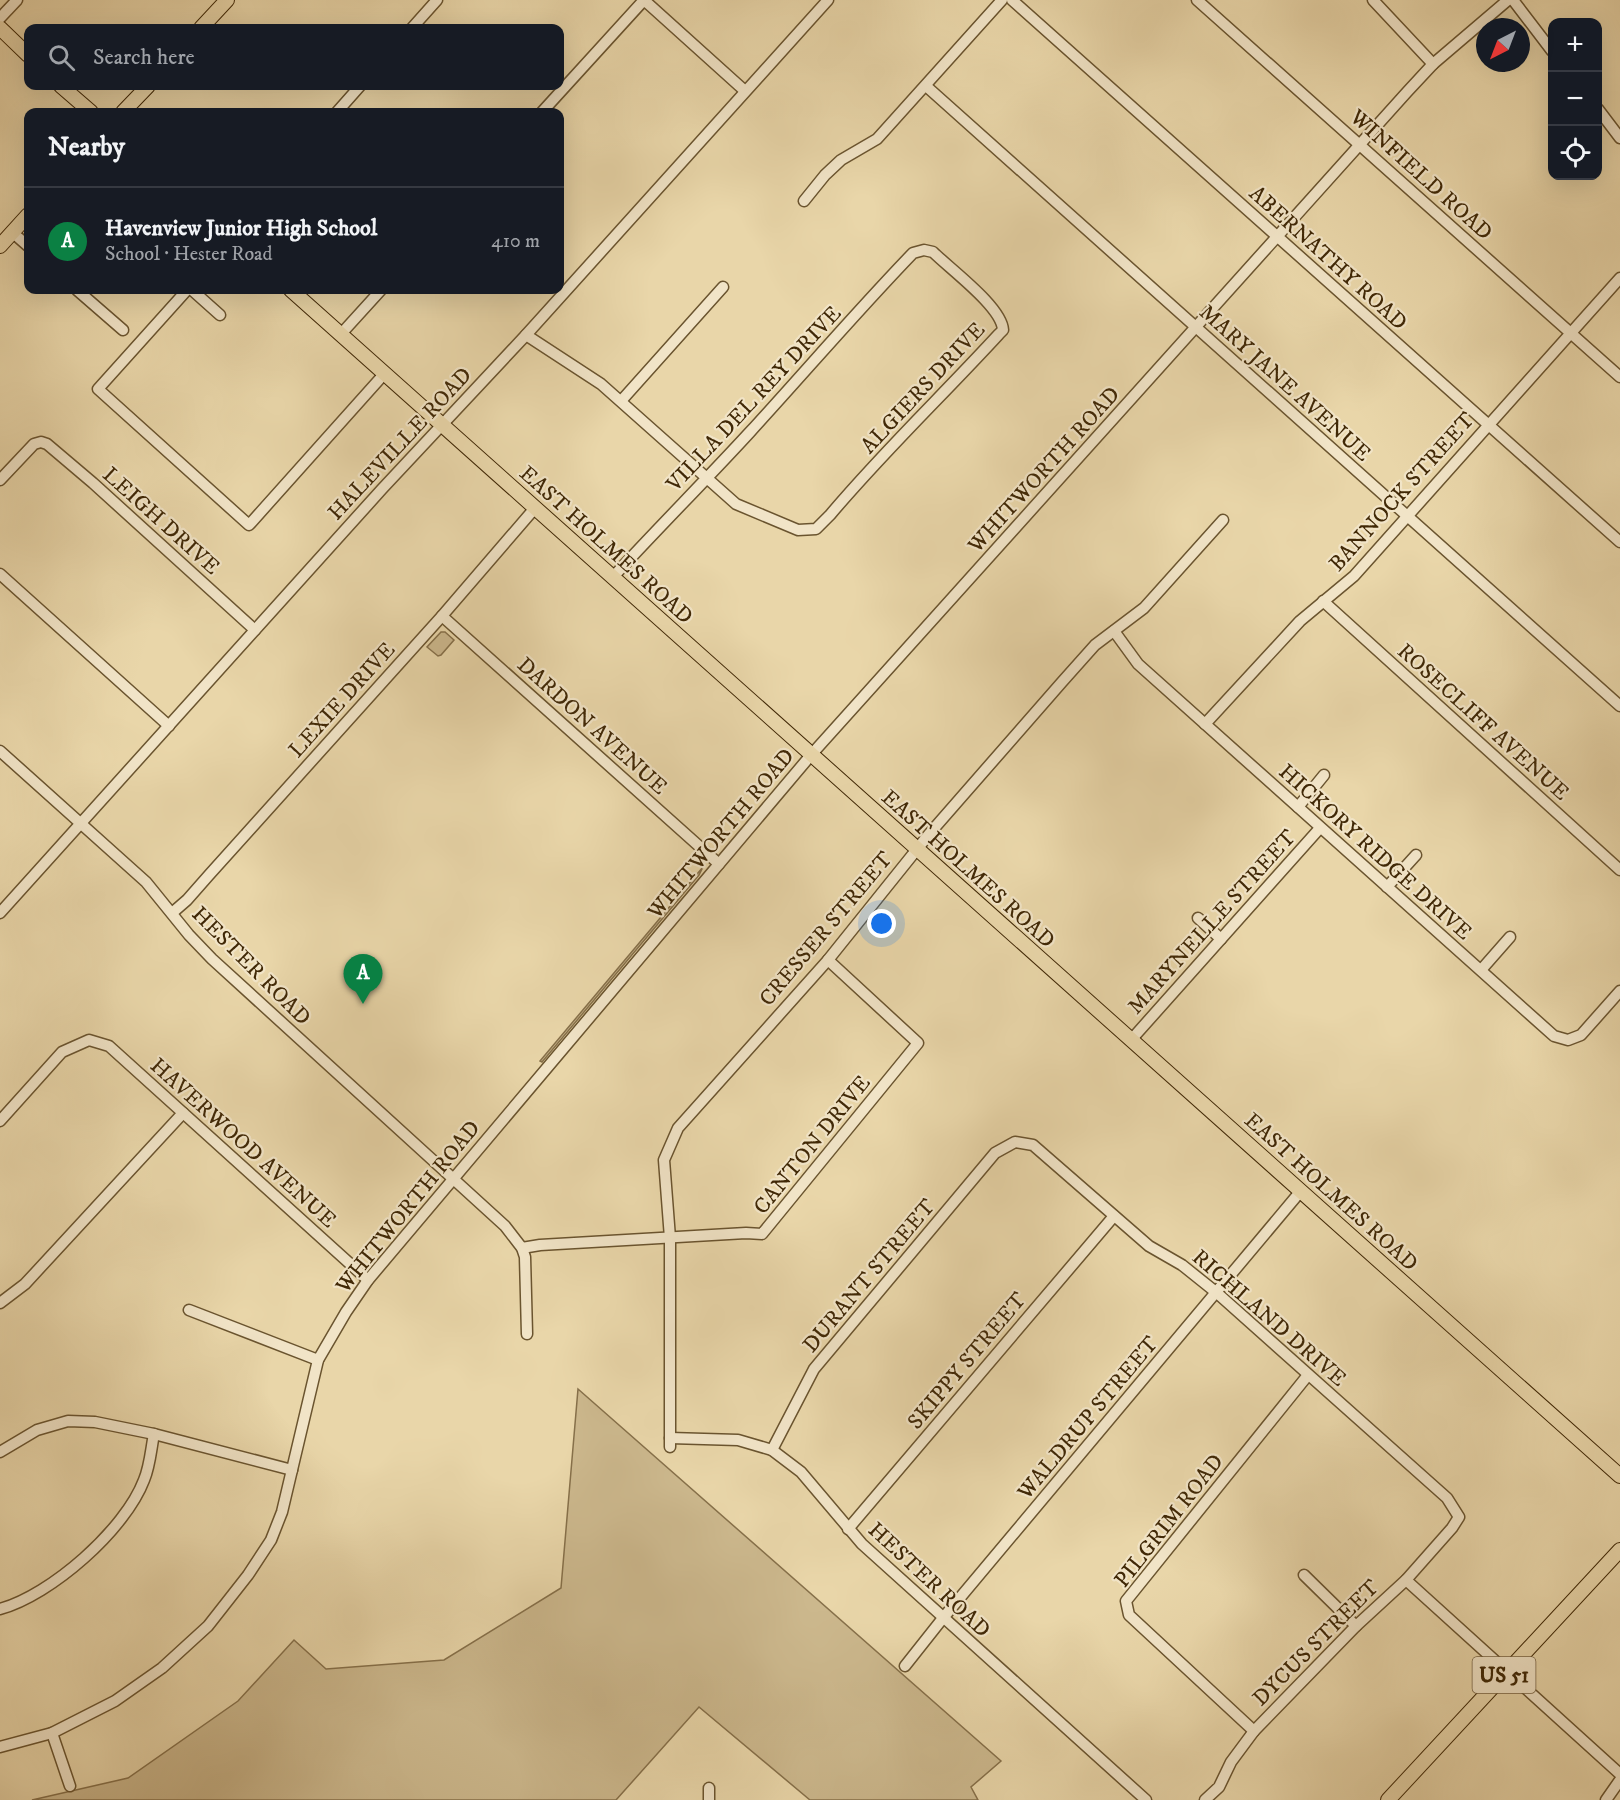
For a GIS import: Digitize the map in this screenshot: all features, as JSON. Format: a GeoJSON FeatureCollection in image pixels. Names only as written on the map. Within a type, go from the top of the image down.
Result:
{"type":"FeatureCollection","features":[{"type":"Feature","properties":{"kind":"main road"},"geometry":{"type":"LineString","coordinates":[[205,24],[227,0]]}},
{"type":"Feature","properties":{"kind":"main road"},"geometry":{"type":"LineString","coordinates":[[0,28],[24,51]]}},
{"type":"Feature","properties":{"kind":"main road"},"geometry":{"type":"LineString","coordinates":[[66,90],[87,108]]}},
{"type":"Feature","properties":{"kind":"main road"},"geometry":{"type":"LineString","coordinates":[[127,108],[144,90]]}},
{"type":"Feature","properties":{"kind":"main road"},"geometry":{"type":"LineString","coordinates":[[0,246],[24,219]]}},
{"type":"Feature","properties":{"kind":"main road","name":"EAST HOLMES ROAD"},"geometry":{"type":"LineString","coordinates":[[296,294],[1620,1476]]}},
{"type":"Feature","properties":{"kind":"main road","name":"US 51"},"geometry":{"type":"LineString","coordinates":[[1388,1800],[1620,1550]]}},
{"type":"Feature","properties":{"kind":"street"},"geometry":{"type":"LineString","coordinates":[[0,18],[17,0]]}},
{"type":"Feature","properties":{"kind":"street"},"geometry":{"type":"LineString","coordinates":[[416,24],[437,0]]}},
{"type":"Feature","properties":{"kind":"street"},"geometry":{"type":"LineString","coordinates":[[564,88],[644,0],[745,91]]}},
{"type":"Feature","properties":{"kind":"street","name":"HALEVILLE ROAD"},"geometry":{"type":"LineString","coordinates":[[564,293],[828,0]]}},
{"type":"Feature","properties":{"kind":"street"},"geometry":{"type":"LineString","coordinates":[[804,201],[841,160],[873,142],[1002,0]]}},
{"type":"Feature","properties":{"kind":"street","name":"ABERNATHY ROAD"},"geometry":{"type":"LineString","coordinates":[[1012,0],[1620,542]]}},
{"type":"Feature","properties":{"kind":"street","name":"WINFIELD ROAD"},"geometry":{"type":"LineString","coordinates":[[1197,0],[1620,377]]}},
{"type":"Feature","properties":{"kind":"street"},"geometry":{"type":"LineString","coordinates":[[1373,0],[1433,64]]}},
{"type":"Feature","properties":{"kind":"street","name":"WHITWORTH ROAD"},"geometry":{"type":"LineString","coordinates":[[0,1747],[52,1733],[115,1701],[162,1668],[208,1626],[248,1575],[271,1540],[282,1512],[318,1360],[368,1280],[812,755],[1433,64],[1508,0]]}},
{"type":"Feature","properties":{"kind":"street"},"geometry":{"type":"LineString","coordinates":[[1513,0],[1548,46]]}},
{"type":"Feature","properties":{"kind":"street","name":"MARY JANE AVENUE"},"geometry":{"type":"LineString","coordinates":[[926,86],[1620,706]]}},
{"type":"Feature","properties":{"kind":"street"},"geometry":{"type":"LineString","coordinates":[[341,108],[356,90]]}},
{"type":"Feature","properties":{"kind":"street"},"geometry":{"type":"LineString","coordinates":[[546,108],[562,90]]}},
{"type":"Feature","properties":{"kind":"street"},"geometry":{"type":"LineString","coordinates":[[1602,114],[1620,138]]}},
{"type":"Feature","properties":{"kind":"street"},"geometry":{"type":"LineString","coordinates":[[12,232],[24,242]]}},
{"type":"Feature","properties":{"kind":"street","name":"VILLA DEL REY DRIVE"},"geometry":{"type":"LineString","coordinates":[[613,578],[706,480],[909,256],[915,251],[924,250]]}},
{"type":"Feature","properties":{"kind":"street","name":"ALGIERS DRIVE"},"geometry":{"type":"LineString","coordinates":[[706,480],[743,509],[798,530],[816,529],[918,417],[951,386],[1003,330],[1002,322],[991,305],[933,252],[924,250]]}},
{"type":"Feature","properties":{"kind":"street","name":"BANNOCK STREET"},"geometry":{"type":"LineString","coordinates":[[1205,724],[1300,621],[1354,576],[1620,278]]}},
{"type":"Feature","properties":{"kind":"street"},"geometry":{"type":"LineString","coordinates":[[621,401],[723,287]]}},
{"type":"Feature","properties":{"kind":"street"},"geometry":{"type":"LineString","coordinates":[[82,294],[123,330]]}},
{"type":"Feature","properties":{"kind":"street"},"geometry":{"type":"LineString","coordinates":[[183,294],[98,389],[249,525],[385,373]]}},
{"type":"Feature","properties":{"kind":"street"},"geometry":{"type":"LineString","coordinates":[[196,294],[220,315]]}},
{"type":"Feature","properties":{"kind":"street"},"geometry":{"type":"LineString","coordinates":[[341,334],[377,294]]}},
{"type":"Feature","properties":{"kind":"street","name":"HALEVILLE ROAD"},"geometry":{"type":"LineString","coordinates":[[0,913],[413,454],[443,426],[563,294]]}},
{"type":"Feature","properties":{"kind":"street"},"geometry":{"type":"LineString","coordinates":[[526,335],[596,381],[621,401],[706,480]]}},
{"type":"Feature","properties":{"kind":"street","name":"LEIGH DRIVE"},"geometry":{"type":"LineString","coordinates":[[0,480],[34,444],[41,442],[55,449],[255,630]]}},
{"type":"Feature","properties":{"kind":"street","name":"LEXIE DRIVE"},"geometry":{"type":"LineString","coordinates":[[172,913],[187,900],[536,508]]}},
{"type":"Feature","properties":{"kind":"street","name":"CRESSER STREET"},"geometry":{"type":"LineString","coordinates":[[670,1442],[670,1238],[664,1160],[678,1128],[828,960],[917,849],[1086,655],[1102,639],[1144,608],[1223,520]]}},
{"type":"Feature","properties":{"kind":"street"},"geometry":{"type":"LineString","coordinates":[[0,574],[169,726]]}},
{"type":"Feature","properties":{"kind":"street","name":"ROSECLIFF AVENUE"},"geometry":{"type":"LineString","coordinates":[[1323,602],[1620,869]]}},
{"type":"Feature","properties":{"kind":"street","name":"DARDON AVENUE"},"geometry":{"type":"LineString","coordinates":[[442,616],[719,864]]}},
{"type":"Feature","properties":{"kind":"street","name":"HICKORY RIDGE DRIVE"},"geometry":{"type":"LineString","coordinates":[[1114,631],[1138,664],[1554,1036],[1568,1040],[1581,1035],[1620,991]]}},
{"type":"Feature","properties":{"kind":"street","name":"HESTER ROAD"},"geometry":{"type":"LineString","coordinates":[[0,751],[146,882],[189,935],[219,965],[505,1226],[522,1248]]}},
{"type":"Feature","properties":{"kind":"street"},"geometry":{"type":"LineString","coordinates":[[1298,807],[1324,775]]}},
{"type":"Feature","properties":{"kind":"street","name":"MARYNELLE STREET"},"geometry":{"type":"LineString","coordinates":[[1131,1040],[1320,828]]}},
{"type":"Feature","properties":{"kind":"street"},"geometry":{"type":"LineString","coordinates":[[1387,887],[1416,855]]}},
{"type":"Feature","properties":{"kind":"street"},"geometry":{"type":"LineString","coordinates":[[1198,918],[1221,939]]}},
{"type":"Feature","properties":{"kind":"street"},"geometry":{"type":"LineString","coordinates":[[1480,970],[1509,937]]}},
{"type":"Feature","properties":{"kind":"street","name":"CANTON DRIVE"},"geometry":{"type":"LineString","coordinates":[[522,1248],[540,1245],[762,1234],[918,1043],[828,960]]}},
{"type":"Feature","properties":{"kind":"street","name":"HAVERWOOD AVENUE"},"geometry":{"type":"LineString","coordinates":[[0,1121],[62,1052],[89,1040],[109,1046],[368,1280]]}},
{"type":"Feature","properties":{"kind":"street"},"geometry":{"type":"LineString","coordinates":[[0,1303],[25,1284],[183,1113]]}},
{"type":"Feature","properties":{"kind":"street","name":"RICHLAND DRIVE"},"geometry":{"type":"LineString","coordinates":[[1015,1142],[1034,1145],[1149,1246],[1182,1265],[1217,1293],[1447,1498],[1459,1517]]}},
{"type":"Feature","properties":{"kind":"street","name":"DURANT STREET"},"geometry":{"type":"LineString","coordinates":[[772,1450],[814,1369],[995,1153],[1015,1142]]}},
{"type":"Feature","properties":{"kind":"street","name":"WALDRUP STREET"},"geometry":{"type":"LineString","coordinates":[[905,1666],[1300,1192]]}},
{"type":"Feature","properties":{"kind":"street","name":"SKIPPY STREET"},"geometry":{"type":"LineString","coordinates":[[848,1529],[1114,1216]]}},
{"type":"Feature","properties":{"kind":"street"},"geometry":{"type":"LineString","coordinates":[[522,1248],[526,1271],[526,1334]]}},
{"type":"Feature","properties":{"kind":"street"},"geometry":{"type":"LineString","coordinates":[[189,1310],[318,1360]]}},
{"type":"Feature","properties":{"kind":"street","name":"PILGRIM ROAD"},"geometry":{"type":"LineString","coordinates":[[1254,1731],[1129,1615],[1126,1601],[1308,1375]]}},
{"type":"Feature","properties":{"kind":"street"},"geometry":{"type":"LineString","coordinates":[[0,1452],[37,1430],[68,1421],[95,1422],[154,1434],[292,1470]]}},
{"type":"Feature","properties":{"kind":"street"},"geometry":{"type":"LineString","coordinates":[[0,1609],[13,1606],[51,1585],[107,1536],[132,1504],[145,1479],[154,1434]]}},
{"type":"Feature","properties":{"kind":"street","name":"HESTER ROAD"},"geometry":{"type":"LineString","coordinates":[[670,1442],[738,1440],[772,1450],[801,1472],[848,1529],[943,1618],[1146,1800]]}},
{"type":"Feature","properties":{"kind":"street","name":"DYCUS STREET"},"geometry":{"type":"LineString","coordinates":[[1205,1800],[1219,1787],[1231,1762],[1254,1731],[1356,1626],[1406,1580],[1459,1517]]}},
{"type":"Feature","properties":{"kind":"street"},"geometry":{"type":"LineString","coordinates":[[1304,1575],[1356,1626]]}},
{"type":"Feature","properties":{"kind":"street"},"geometry":{"type":"LineString","coordinates":[[1406,1580],[1620,1774]]}},
{"type":"Feature","properties":{"kind":"street"},"geometry":{"type":"LineString","coordinates":[[52,1733],[70,1786]]}},
{"type":"Feature","properties":{"kind":"street"},"geometry":{"type":"LineString","coordinates":[[1606,1800],[1620,1780]]}},
{"type":"Feature","properties":{"kind":"street"},"geometry":{"type":"LineString","coordinates":[[709,1788],[709,1800]]}},
{"type":"Feature","properties":{"kind":"shaded area"},"geometry":{"type":"Polygon","coordinates":[[[441,632],[445,632],[454,640],[438,656],[427,647],[441,632]]]}},
{"type":"Feature","properties":{"kind":"shaded area"},"geometry":{"type":"Polygon","coordinates":[[[703,867],[699,875],[542,1062],[540,1061],[703,867]]]}},
{"type":"Feature","properties":{"kind":"shaded area"},"geometry":{"type":"Polygon","coordinates":[[[578,1389],[1001,1761],[971,1787],[978,1800],[810,1800],[699,1707],[616,1800],[32,1800],[128,1778],[238,1701],[294,1640],[326,1669],[444,1660],[561,1588],[578,1389]]]}},
{"type":"Feature","properties":{"kind":"place","name":"Havenview Junior High School"},"geometry":{"type":"Point","coordinates":[363,1004]}}]}
